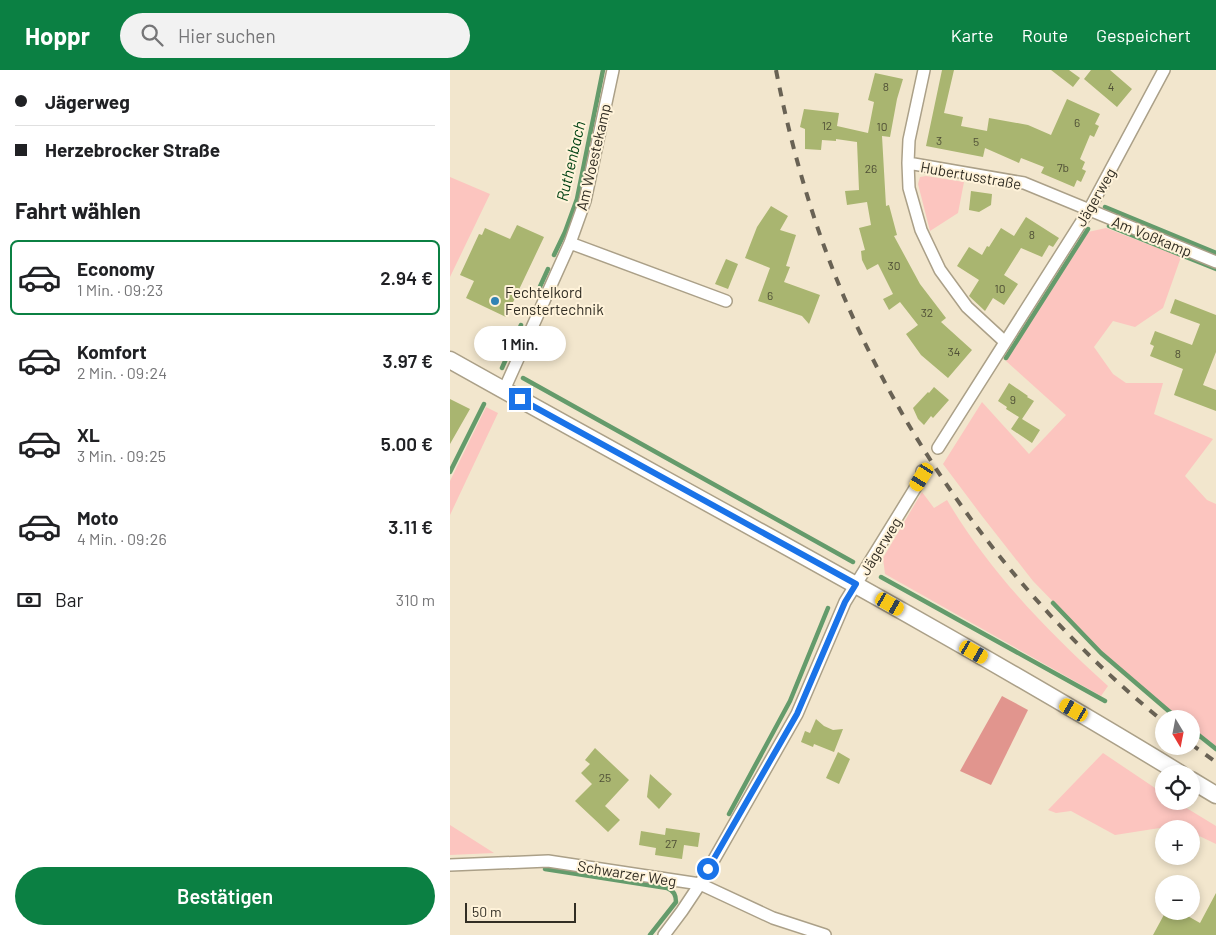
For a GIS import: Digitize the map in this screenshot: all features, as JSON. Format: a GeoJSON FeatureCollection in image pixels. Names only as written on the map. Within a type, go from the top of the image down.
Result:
{"type":"FeatureCollection","features":[{"type":"Feature","properties":{"kind":"main road"},"geometry":{"type":"LineString","coordinates":[[450,360],[856,584],[1167,765]]}},
{"type":"Feature","properties":{"kind":"main road"},"geometry":{"type":"LineString","coordinates":[[1200,785],[1216,795]]}},
{"type":"Feature","properties":{"kind":"street","name":"Am Woestekamp"},"geometry":{"type":"LineString","coordinates":[[504,390],[570,244],[585,201],[613,70]]}},
{"type":"Feature","properties":{"kind":"street","name":"Hubertusstraße"},"geometry":{"type":"LineString","coordinates":[[924,70],[909,140],[908,163],[909,188],[921,230],[940,270],[967,307],[1005,342]]}},
{"type":"Feature","properties":{"kind":"street","name":"Jägerweg"},"geometry":{"type":"LineString","coordinates":[[938,448],[1089,210],[1164,70]]}},
{"type":"Feature","properties":{"kind":"street","name":"Hubertusstraße"},"geometry":{"type":"LineString","coordinates":[[908,163],[1024,183],[1089,210]]}},
{"type":"Feature","properties":{"kind":"street","name":"Am Voßkamp"},"geometry":{"type":"LineString","coordinates":[[1089,210],[1216,262]]}},
{"type":"Feature","properties":{"kind":"street"},"geometry":{"type":"LineString","coordinates":[[570,244],[726,301]]}},
{"type":"Feature","properties":{"kind":"street","name":"Jägerweg"},"geometry":{"type":"LineString","coordinates":[[664,935],[700,884],[797,714],[845,602],[922,477],[922,471]]}},
{"type":"Feature","properties":{"kind":"street","name":"Schwarzer Weg"},"geometry":{"type":"LineString","coordinates":[[450,865],[548,861],[700,884],[772,918],[825,935]]}},
{"type":"Feature","properties":{"kind":"shaded area"},"geometry":{"type":"Polygon","coordinates":[[[926,176],[964,182],[958,213],[930,231],[918,184],[920,177],[926,176]]]}},
{"type":"Feature","properties":{"kind":"shaded area"},"geometry":{"type":"Polygon","coordinates":[[[450,177],[490,194],[450,277],[450,177]]]}},
{"type":"Feature","properties":{"kind":"shaded area"},"geometry":{"type":"Polygon","coordinates":[[[1106,228],[1181,257],[1163,308],[1135,327],[1113,321],[1094,347],[1113,374],[1126,383],[1163,383],[1154,414],[1213,439],[1185,476],[1207,500],[1216,504],[1216,746],[1200,734],[1200,710],[1170,710],[1102,652],[1033,581],[943,464],[982,402],[1029,454],[1066,415],[1006,361],[1088,232],[1106,228]]]}},
{"type":"Feature","properties":{"kind":"shaded area"},"geometry":{"type":"Polygon","coordinates":[[[486,407],[498,413],[450,515],[450,481],[486,407]]]}},
{"type":"Feature","properties":{"kind":"shaded area"},"geometry":{"type":"Polygon","coordinates":[[[922,492],[934,508],[947,500],[963,526],[1000,576],[1041,622],[1108,686],[1101,696],[885,574],[883,558],[922,492]]]}},
{"type":"Feature","properties":{"kind":"shaded area"},"geometry":{"type":"Polygon","coordinates":[[[1002,696],[1028,710],[991,785],[960,771],[1002,696]]]}},
{"type":"Feature","properties":{"kind":"shaded area"},"geometry":{"type":"Polygon","coordinates":[[[1103,753],[1155,788],[1155,810],[1190,810],[1216,826],[1216,844],[1200,836],[1200,820],[1155,820],[1155,829],[1115,835],[1071,811],[1056,813],[1048,810],[1103,753]]]}},
{"type":"Feature","properties":{"kind":"shaded area"},"geometry":{"type":"Polygon","coordinates":[[[450,825],[494,853],[450,855],[450,825]]]}},
{"type":"Feature","properties":{"kind":"building"},"geometry":{"type":"Polygon","coordinates":[[[942,70],[954,70],[944,113],[963,117],[961,126],[987,131],[989,118],[1028,125],[1051,135],[1067,99],[1100,114],[1095,124],[1099,126],[1094,137],[1090,135],[1080,159],[1085,162],[1082,169],[1086,171],[1081,182],[1077,180],[1074,187],[1041,173],[1044,167],[1021,158],[1019,163],[985,148],[983,157],[926,146],[942,70]]]}},
{"type":"Feature","properties":{"kind":"building"},"geometry":{"type":"Polygon","coordinates":[[[1051,70],[1069,70],[1080,78],[1073,87],[1051,70]]]}},
{"type":"Feature","properties":{"kind":"building"},"geometry":{"type":"Polygon","coordinates":[[[1091,70],[1110,70],[1132,89],[1117,107],[1084,79],[1091,70]]]}},
{"type":"Feature","properties":{"kind":"building"},"geometry":{"type":"Polygon","coordinates":[[[875,73],[903,79],[890,137],[882,136],[886,206],[889,205],[897,235],[894,236],[920,284],[946,318],[941,322],[972,350],[948,378],[921,355],[906,334],[918,325],[900,302],[889,310],[883,299],[893,294],[878,264],[867,270],[862,260],[861,251],[865,250],[859,228],[871,225],[867,202],[847,205],[845,191],[859,190],[857,142],[836,139],[836,141],[822,140],[821,150],[805,149],[805,129],[800,127],[804,109],[839,113],[837,126],[868,133],[874,102],[868,100],[875,73]]]}},
{"type":"Feature","properties":{"kind":"building"},"geometry":{"type":"Polygon","coordinates":[[[971,191],[992,194],[991,205],[979,212],[969,210],[971,191]]]}},
{"type":"Feature","properties":{"kind":"building"},"geometry":{"type":"Polygon","coordinates":[[[771,206],[788,216],[780,230],[796,235],[786,266],[790,267],[784,282],[820,295],[809,324],[802,316],[758,301],[770,268],[745,258],[757,227],[771,206]]]}},
{"type":"Feature","properties":{"kind":"building"},"geometry":{"type":"Polygon","coordinates":[[[1026,217],[1059,238],[1053,247],[1049,245],[1042,257],[1021,248],[1004,275],[1018,284],[1004,305],[993,298],[985,311],[969,296],[979,280],[957,266],[969,247],[982,255],[1001,228],[1014,236],[1026,217]]]}},
{"type":"Feature","properties":{"kind":"building"},"geometry":{"type":"Polygon","coordinates":[[[517,225],[544,237],[506,317],[466,298],[474,281],[460,275],[479,234],[482,235],[485,228],[510,239],[517,225]]]}},
{"type":"Feature","properties":{"kind":"building"},"geometry":{"type":"Polygon","coordinates":[[[726,259],[738,264],[728,289],[715,284],[726,259]]]}},
{"type":"Feature","properties":{"kind":"building"},"geometry":{"type":"Polygon","coordinates":[[[1175,299],[1216,315],[1216,352],[1203,385],[1216,390],[1216,411],[1174,395],[1183,369],[1150,356],[1154,346],[1150,344],[1155,331],[1192,345],[1200,324],[1170,313],[1175,299]]]}},
{"type":"Feature","properties":{"kind":"building"},"geometry":{"type":"Polygon","coordinates":[[[1009,383],[1034,401],[1022,419],[1040,430],[1032,443],[1011,429],[1019,417],[1006,409],[1007,407],[998,401],[1009,383]]]}},
{"type":"Feature","properties":{"kind":"building"},"geometry":{"type":"Polygon","coordinates":[[[934,387],[949,400],[924,425],[918,419],[913,408],[934,387]]]}},
{"type":"Feature","properties":{"kind":"building"},"geometry":{"type":"Polygon","coordinates":[[[450,399],[470,409],[450,444],[450,399]]]}},
{"type":"Feature","properties":{"kind":"building"},"geometry":{"type":"Polygon","coordinates":[[[816,719],[824,726],[833,730],[843,729],[834,752],[814,744],[813,747],[801,742],[805,731],[810,733],[816,719]]]}},
{"type":"Feature","properties":{"kind":"building"},"geometry":{"type":"Polygon","coordinates":[[[595,748],[629,780],[605,806],[620,820],[608,832],[575,801],[592,784],[581,773],[590,764],[585,760],[595,748]]]}},
{"type":"Feature","properties":{"kind":"building"},"geometry":{"type":"Polygon","coordinates":[[[838,752],[850,759],[839,784],[826,778],[838,752]]]}},
{"type":"Feature","properties":{"kind":"building"},"geometry":{"type":"Polygon","coordinates":[[[650,774],[672,794],[659,809],[647,797],[650,774]]]}},
{"type":"Feature","properties":{"kind":"building"},"geometry":{"type":"Polygon","coordinates":[[[666,828],[700,833],[698,847],[684,845],[682,859],[655,855],[656,848],[639,845],[641,831],[665,835],[666,828]]]}},
{"type":"Feature","properties":{"kind":"building"},"geometry":{"type":"Polygon","coordinates":[[[1216,893],[1216,935],[1153,935],[1161,920],[1195,920],[1200,923],[1216,893]]]}},
{"type":"Feature","properties":{"kind":"waterway","name":"Ruthenbach"},"geometry":{"type":"LineString","coordinates":[[554,255],[577,199],[603,70]]}},
{"type":"Feature","properties":{"kind":"waterway"},"geometry":{"type":"LineString","coordinates":[[1105,207],[1216,253]]}},
{"type":"Feature","properties":{"kind":"waterway"},"geometry":{"type":"LineString","coordinates":[[1109,226],[1216,269]]}},
{"type":"Feature","properties":{"kind":"waterway"},"geometry":{"type":"LineString","coordinates":[[1006,358],[1088,229]]}},
{"type":"Feature","properties":{"kind":"waterway","name":"Ruthenbach"},"geometry":{"type":"LineString","coordinates":[[538,291],[548,269]]}},
{"type":"Feature","properties":{"kind":"waterway","name":"Ruthenbach"},"geometry":{"type":"LineString","coordinates":[[502,368],[521,325]]}},
{"type":"Feature","properties":{"kind":"waterway"},"geometry":{"type":"LineString","coordinates":[[523,378],[853,562]]}},
{"type":"Feature","properties":{"kind":"waterway","name":"Ruthenbach"},"geometry":{"type":"LineString","coordinates":[[450,472],[484,404]]}},
{"type":"Feature","properties":{"kind":"waterway"},"geometry":{"type":"LineString","coordinates":[[881,577],[1105,701]]}},
{"type":"Feature","properties":{"kind":"waterway"},"geometry":{"type":"LineString","coordinates":[[1053,603],[1101,653],[1168,710]]}},
{"type":"Feature","properties":{"kind":"waterway"},"geometry":{"type":"LineString","coordinates":[[729,814],[790,701],[828,608]]}},
{"type":"Feature","properties":{"kind":"waterway"},"geometry":{"type":"LineString","coordinates":[[1200,736],[1216,749]]}},
{"type":"Feature","properties":{"kind":"waterway"},"geometry":{"type":"LineString","coordinates":[[545,869],[669,889],[676,897],[676,902],[650,935]]}},
{"type":"Feature","properties":{"kind":"railway"},"geometry":{"type":"LineString","coordinates":[[776,70],[796,156],[822,242],[844,297],[872,358],[904,417],[939,474],[978,529],[1020,581],[1065,631],[1113,678],[1155,714]]}},
{"type":"Feature","properties":{"kind":"railway"},"geometry":{"type":"LineString","coordinates":[[1200,750],[1216,762]]}},
{"type":"Feature","properties":{"kind":"place","name":"Fechtelkord Fenstertechnik"},"geometry":{"type":"Point","coordinates":[495,301]}},
{"type":"Feature","properties":{"kind":"route"},"geometry":{"type":"LineString","coordinates":[[520,399],[856,584],[845,602],[797,714],[708,869]]}}]}
